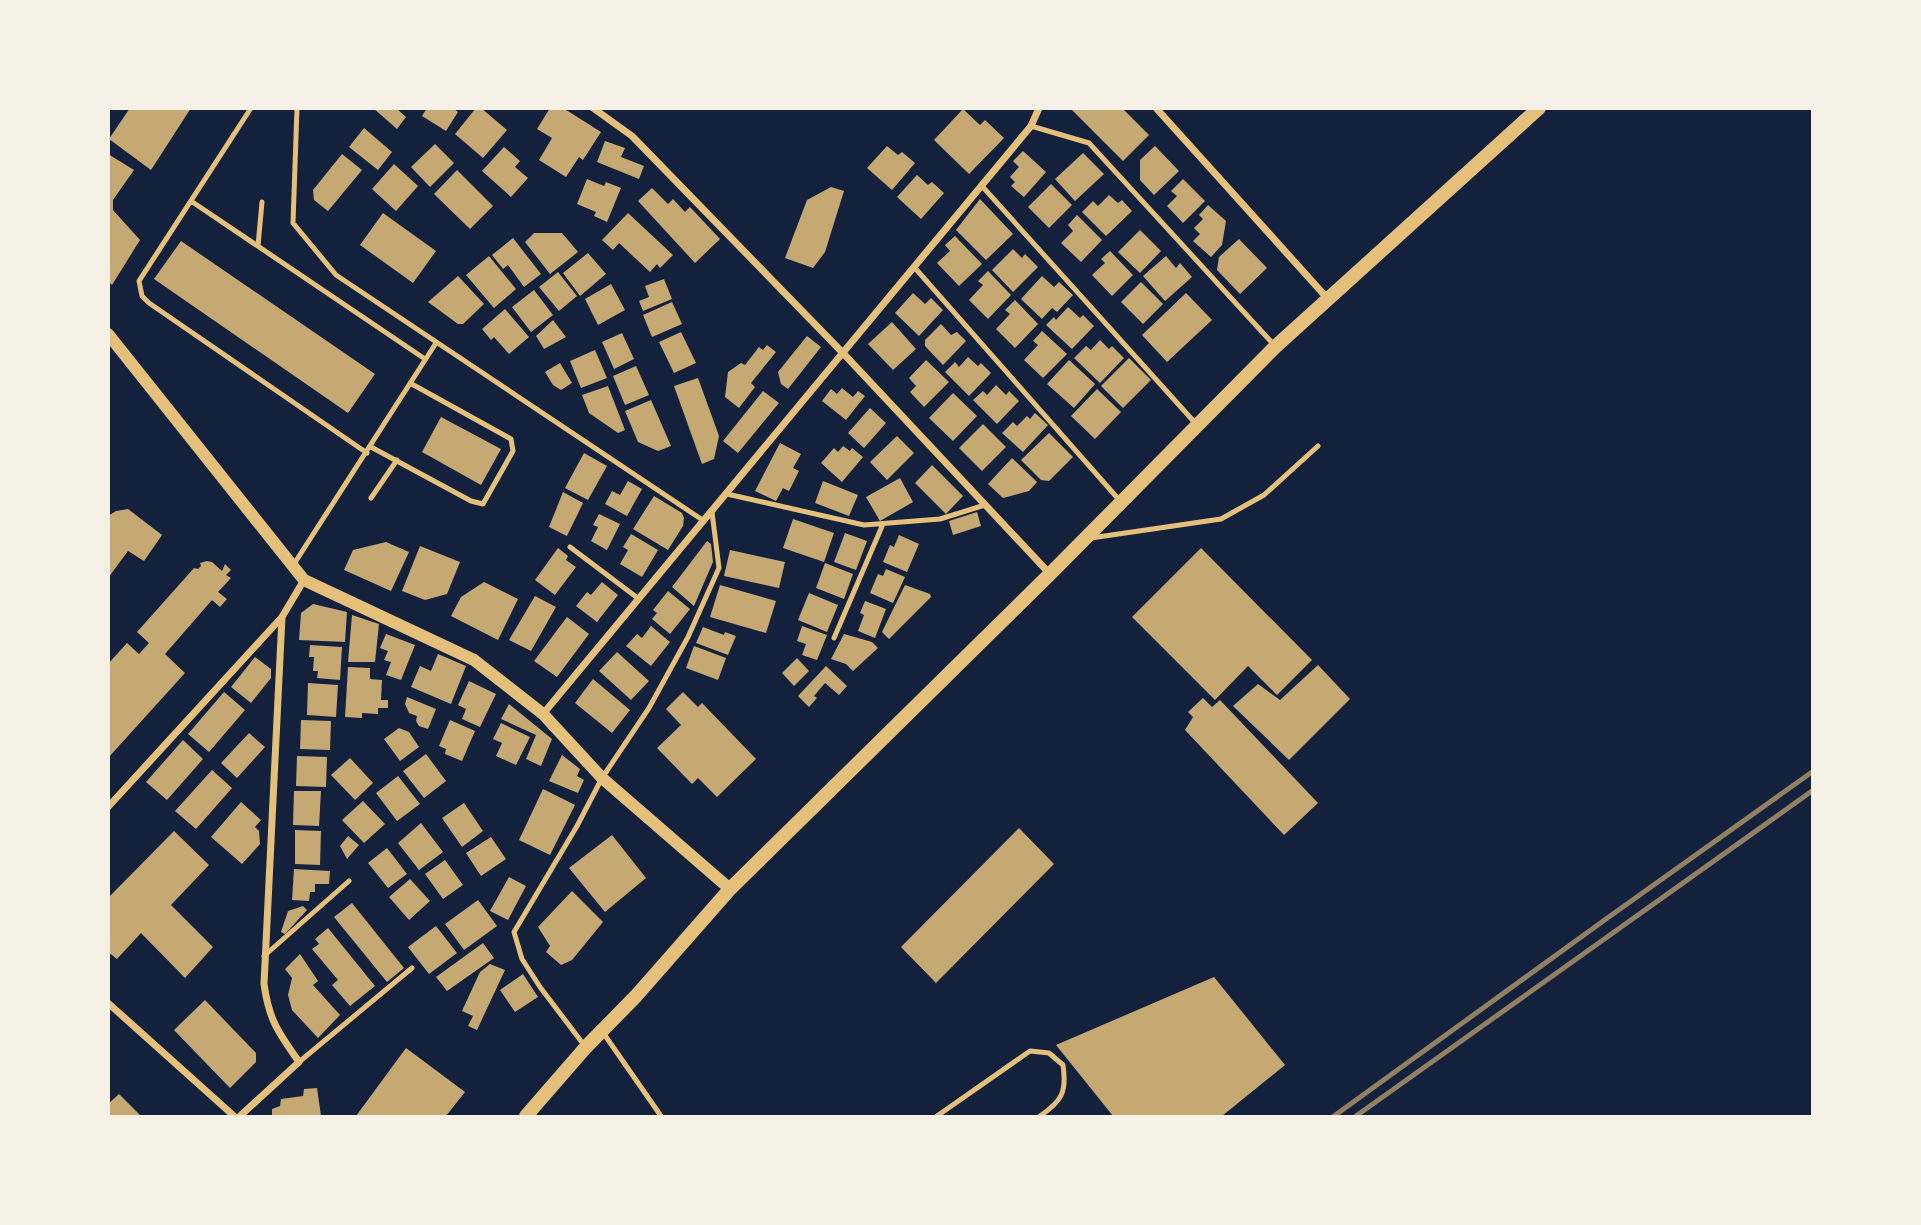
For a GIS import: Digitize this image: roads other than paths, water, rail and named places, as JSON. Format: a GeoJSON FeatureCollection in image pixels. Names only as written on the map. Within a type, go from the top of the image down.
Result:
{"type":"FeatureCollection","features":[{"type":"Feature","properties":{"kind":"main road"},"geometry":{"type":"LineString","coordinates":[[526,1116],[730,889],[1085,539],[1275,347],[1539,108]]}},
{"type":"Feature","properties":{"kind":"street"},"geometry":{"type":"LineString","coordinates":[[593,108],[632,136],[842,352],[1050,573]]}},
{"type":"Feature","properties":{"kind":"street"},"geometry":{"type":"LineString","coordinates":[[544,714],[704,521],[729,495],[842,352],[915,268],[1031,126],[1039,108]]}},
{"type":"Feature","properties":{"kind":"street"},"geometry":{"type":"LineString","coordinates":[[1156,108],[1328,300]]}},
{"type":"Feature","properties":{"kind":"street"},"geometry":{"type":"LineString","coordinates":[[108,334],[304,580],[474,660],[544,714],[602,778],[730,889]]}},
{"type":"Feature","properties":{"kind":"street"},"geometry":{"type":"LineString","coordinates":[[108,807],[282,617],[304,580]]}},
{"type":"Feature","properties":{"kind":"street"},"geometry":{"type":"LineString","coordinates":[[240,1116],[299,1062],[274,1026],[267,1007],[264,984],[282,617]]}},
{"type":"Feature","properties":{"kind":"street"},"geometry":{"type":"LineString","coordinates":[[108,1003],[234,1116]]}},
{"type":"Feature","properties":{"kind":"lane"},"geometry":{"type":"LineString","coordinates":[[251,108],[139,281],[142,296],[367,453]]}},
{"type":"Feature","properties":{"kind":"lane"},"geometry":{"type":"LineString","coordinates":[[297,108],[293,223],[335,275],[704,521]]}},
{"type":"Feature","properties":{"kind":"lane"},"geometry":{"type":"LineString","coordinates":[[1031,126],[1089,143],[1275,347]]}},
{"type":"Feature","properties":{"kind":"lane"},"geometry":{"type":"LineString","coordinates":[[981,185],[1197,425]]}},
{"type":"Feature","properties":{"kind":"lane"},"geometry":{"type":"LineString","coordinates":[[191,201],[425,359]]}},
{"type":"Feature","properties":{"kind":"lane"},"geometry":{"type":"LineString","coordinates":[[258,246],[262,202]]}},
{"type":"Feature","properties":{"kind":"lane"},"geometry":{"type":"LineString","coordinates":[[915,268],[1121,502]]}},
{"type":"Feature","properties":{"kind":"lane"},"geometry":{"type":"LineString","coordinates":[[293,566],[436,342]]}},
{"type":"Feature","properties":{"kind":"lane"},"geometry":{"type":"LineString","coordinates":[[371,447],[471,501],[483,504],[513,451],[511,439],[410,383]]}},
{"type":"Feature","properties":{"kind":"lane"},"geometry":{"type":"LineString","coordinates":[[1085,539],[1221,519],[1264,495],[1318,446]]}},
{"type":"Feature","properties":{"kind":"lane"},"geometry":{"type":"LineString","coordinates":[[371,498],[397,460]]}},
{"type":"Feature","properties":{"kind":"lane"},"geometry":{"type":"LineString","coordinates":[[729,495],[864,525],[940,519],[985,505]]}},
{"type":"Feature","properties":{"kind":"lane"},"geometry":{"type":"LineString","coordinates":[[586,1047],[540,988],[522,958],[514,932],[577,826],[602,778],[649,708],[688,638],[719,568],[712,512]]}},
{"type":"Feature","properties":{"kind":"lane"},"geometry":{"type":"LineString","coordinates":[[834,638],[883,524]]}},
{"type":"Feature","properties":{"kind":"lane"},"geometry":{"type":"LineString","coordinates":[[569,547],[639,600]]}},
{"type":"Feature","properties":{"kind":"lane"},"geometry":{"type":"LineString","coordinates":[[264,956],[349,881]]}},
{"type":"Feature","properties":{"kind":"lane"},"geometry":{"type":"LineString","coordinates":[[299,1062],[412,968]]}},
{"type":"Feature","properties":{"kind":"lane"},"geometry":{"type":"LineString","coordinates":[[602,1031],[661,1116]]}},
{"type":"Feature","properties":{"kind":"lane"},"geometry":{"type":"LineString","coordinates":[[937,1116],[1030,1051],[1049,1053],[1063,1065],[1066,1085],[1055,1106],[1040,1116]]}},
{"type":"Feature","properties":{"kind":"railway"},"geometry":{"type":"LineString","coordinates":[[1334,1116],[1812,772]]}},
{"type":"Feature","properties":{"kind":"railway"},"geometry":{"type":"LineString","coordinates":[[1356,1116],[1812,791]]}}]}
